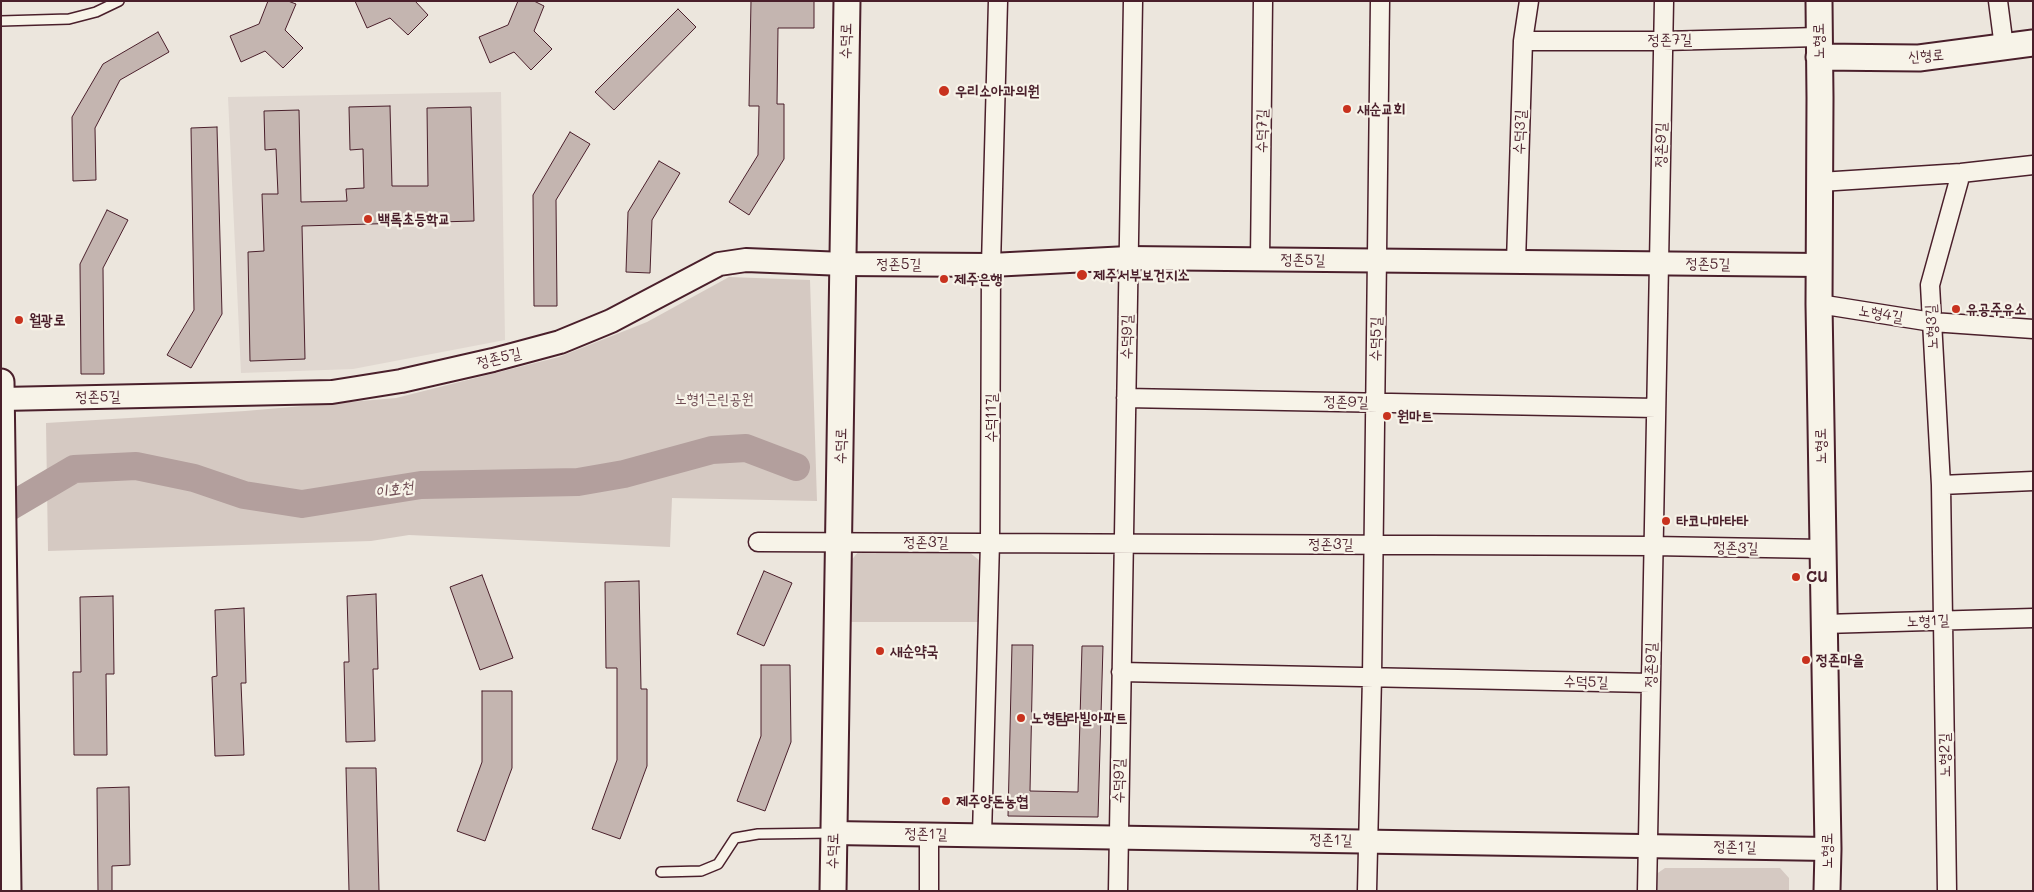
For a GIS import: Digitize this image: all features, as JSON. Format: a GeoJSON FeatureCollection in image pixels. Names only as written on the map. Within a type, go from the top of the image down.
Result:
{"type":"FeatureCollection","features":[{"type":"Feature","properties":{"kind":"main road","name":"수덕로"},"geometry":{"type":"LineString","coordinates":[[833,891],[847,1]]}},
{"type":"Feature","properties":{"kind":"main road","name":"노형로"},"geometry":{"type":"LineString","coordinates":[[1819,1],[1819,304],[1828,849],[1827,891]]}},
{"type":"Feature","properties":{"kind":"main road","name":"신형로"},"geometry":{"type":"LineString","coordinates":[[1818,47],[1919,58],[2033,43]]}},
{"type":"Feature","properties":{"kind":"main road"},"geometry":{"type":"LineString","coordinates":[[1,382],[8,891]]}},
{"type":"Feature","properties":{"kind":"street","name":"수덕11길"},"geometry":{"type":"LineString","coordinates":[[982,835],[990,542],[992,265],[998,1]]}},
{"type":"Feature","properties":{"kind":"street","name":"수덕9길"},"geometry":{"type":"LineString","coordinates":[[1118,891],[1133,1]]}},
{"type":"Feature","properties":{"kind":"street","name":"수덕7길"},"geometry":{"type":"LineString","coordinates":[[1260,260],[1264,1]]}},
{"type":"Feature","properties":{"kind":"street","name":"수덕5길"},"geometry":{"type":"LineString","coordinates":[[1367,891],[1372,678],[1380,1]]}},
{"type":"Feature","properties":{"kind":"street","name":"수덕3길"},"geometry":{"type":"LineString","coordinates":[[1516,262],[1523,41],[1529,1]]}},
{"type":"Feature","properties":{"kind":"street","name":"정존9길"},"geometry":{"type":"LineString","coordinates":[[1647,891],[1664,1]]}},
{"type":"Feature","properties":{"kind":"street"},"geometry":{"type":"LineString","coordinates":[[1998,1],[2004,47]]}},
{"type":"Feature","properties":{"kind":"street","name":"정존7길"},"geometry":{"type":"LineString","coordinates":[[1523,41],[1664,41],[1818,47]]}},
{"type":"Feature","properties":{"kind":"street"},"geometry":{"type":"LineString","coordinates":[[1820,182],[1961,173],[2033,165]]}},
{"type":"Feature","properties":{"kind":"street","name":"노형3길"},"geometry":{"type":"LineString","coordinates":[[1944,620],[1941,486],[1930,285],[1961,173]]}},
{"type":"Feature","properties":{"kind":"street","name":"정존5길"},"geometry":{"type":"LineString","coordinates":[[2,399],[332,392],[401,381],[493,360],[560,342],[610,321],[719,264],[746,260],[844,264],[992,265],[1128,258],[1819,266]]}},
{"type":"Feature","properties":{"kind":"street","name":"노형4길"},"geometry":{"type":"LineString","coordinates":[[1819,304],[1932,322],[2033,329]]}},
{"type":"Feature","properties":{"kind":"street","name":"정존9길"},"geometry":{"type":"LineString","coordinates":[[1126,398],[1656,408]]}},
{"type":"Feature","properties":{"kind":"street"},"geometry":{"type":"LineString","coordinates":[[1941,486],[2033,480]]}},
{"type":"Feature","properties":{"kind":"street","name":"정존3길"},"geometry":{"type":"LineString","coordinates":[[758,542],[1373,544],[1822,549]]}},
{"type":"Feature","properties":{"kind":"street","name":"노형1길"},"geometry":{"type":"LineString","coordinates":[[1824,624],[2033,618]]}},
{"type":"Feature","properties":{"kind":"street","name":"노형2길"},"geometry":{"type":"LineString","coordinates":[[1944,620],[1947,891]]}},
{"type":"Feature","properties":{"kind":"street"},"geometry":{"type":"LineString","coordinates":[[1121,672],[1372,678]]}},
{"type":"Feature","properties":{"kind":"street","name":"수덕5길"},"geometry":{"type":"LineString","coordinates":[[1372,678],[1650,683]]}},
{"type":"Feature","properties":{"kind":"street","name":"정존1길"},"geometry":{"type":"LineString","coordinates":[[833,833],[1828,849]]}},
{"type":"Feature","properties":{"kind":"street"},"geometry":{"type":"LineString","coordinates":[[929,834],[929,891]]}},
{"type":"Feature","properties":{"kind":"lane"},"geometry":{"type":"LineString","coordinates":[[1,20],[69,19],[96,12],[119,1]]}},
{"type":"Feature","properties":{"kind":"lane"},"geometry":{"type":"LineString","coordinates":[[662,872],[700,870],[718,864],[735,838],[758,834],[833,833]]}},
{"type":"Feature","properties":{"kind":"shaded area","name":"백록초등학교"},"geometry":{"type":"Polygon","coordinates":[[[501,92],[505,340],[353,369],[241,373],[228,97],[501,92]]]}},
{"type":"Feature","properties":{"kind":"green space","name":"노형1근린공원"},"geometry":{"type":"Polygon","coordinates":[[[729,277],[810,280],[817,501],[672,498],[670,547],[409,535],[371,541],[48,551],[46,423],[245,411],[396,398],[559,357],[647,322],[729,277]]]}},
{"type":"Feature","properties":{"kind":"green space"},"geometry":{"type":"Polygon","coordinates":[[[859,551],[969,552],[980,561],[979,622],[848,622],[849,563],[859,551]]]}},
{"type":"Feature","properties":{"kind":"green space"},"geometry":{"type":"Polygon","coordinates":[[[1665,868],[1780,868],[1789,878],[1789,891],[1655,891],[1655,875],[1665,868]]]}},
{"type":"Feature","properties":{"kind":"building"},"geometry":{"type":"Polygon","coordinates":[[[268,1],[288,1],[296,4],[285,30],[303,48],[283,68],[265,51],[241,62],[230,36],[259,24],[268,1]]]}},
{"type":"Feature","properties":{"kind":"building"},"geometry":{"type":"Polygon","coordinates":[[[355,1],[415,1],[428,15],[408,35],[390,18],[367,28],[355,1]]]}},
{"type":"Feature","properties":{"kind":"building"},"geometry":{"type":"Polygon","coordinates":[[[518,1],[534,1],[544,6],[534,31],[552,49],[531,70],[514,52],[490,63],[479,37],[508,25],[518,1]]]}},
{"type":"Feature","properties":{"kind":"building"},"geometry":{"type":"Polygon","coordinates":[[[751,1],[814,1],[814,28],[778,28],[777,104],[784,104],[784,159],[749,215],[729,202],[758,155],[759,106],[749,106],[751,1]]]}},
{"type":"Feature","properties":{"kind":"building"},"geometry":{"type":"Polygon","coordinates":[[[678,9],[696,27],[614,110],[595,92],[678,9]]]}},
{"type":"Feature","properties":{"kind":"building"},"geometry":{"type":"Polygon","coordinates":[[[158,32],[169,52],[120,80],[95,128],[96,180],[73,181],[72,117],[103,64],[158,32]]]}},
{"type":"Feature","properties":{"kind":"building"},"geometry":{"type":"Polygon","coordinates":[[[390,106],[392,186],[428,186],[427,108],[471,107],[474,221],[302,226],[305,359],[250,361],[248,252],[264,251],[262,194],[278,194],[276,149],[265,150],[264,111],[299,110],[301,202],[347,201],[346,189],[364,188],[363,149],[350,150],[349,107],[390,106]]]}},
{"type":"Feature","properties":{"kind":"building"},"geometry":{"type":"Polygon","coordinates":[[[217,127],[222,314],[191,368],[167,355],[194,310],[191,128],[217,127]]]}},
{"type":"Feature","properties":{"kind":"building"},"geometry":{"type":"Polygon","coordinates":[[[570,132],[590,144],[556,200],[557,306],[534,306],[533,195],[570,132]]]}},
{"type":"Feature","properties":{"kind":"building"},"geometry":{"type":"Polygon","coordinates":[[[659,161],[680,173],[652,220],[650,273],[626,272],[628,212],[659,161]]]}},
{"type":"Feature","properties":{"kind":"building"},"geometry":{"type":"Polygon","coordinates":[[[107,210],[128,220],[103,268],[104,374],[81,374],[80,264],[107,210]]]}},
{"type":"Feature","properties":{"kind":"building"},"geometry":{"type":"Polygon","coordinates":[[[764,571],[792,583],[764,646],[737,634],[764,571]]]}},
{"type":"Feature","properties":{"kind":"building"},"geometry":{"type":"Polygon","coordinates":[[[482,575],[513,658],[480,670],[450,587],[482,575]]]}},
{"type":"Feature","properties":{"kind":"building"},"geometry":{"type":"Polygon","coordinates":[[[639,581],[641,689],[647,689],[647,766],[620,839],[592,829],[617,760],[617,668],[606,668],[605,582],[639,581]]]}},
{"type":"Feature","properties":{"kind":"building"},"geometry":{"type":"Polygon","coordinates":[[[376,594],[378,669],[373,669],[375,741],[346,742],[344,662],[349,662],[347,596],[376,594]]]}},
{"type":"Feature","properties":{"kind":"building"},"geometry":{"type":"Polygon","coordinates":[[[113,596],[114,674],[106,674],[107,755],[74,755],[73,672],[81,672],[80,597],[113,596]]]}},
{"type":"Feature","properties":{"kind":"building"},"geometry":{"type":"Polygon","coordinates":[[[244,608],[246,683],[241,683],[244,755],[215,756],[212,677],[217,676],[215,610],[244,608]]]}},
{"type":"Feature","properties":{"kind":"building","name":"노형탐라빌아파트"},"geometry":{"type":"Polygon","coordinates":[[[1012,645],[1033,645],[1030,791],[1078,792],[1082,646],[1103,646],[1098,817],[1008,816],[1012,645]]]}},
{"type":"Feature","properties":{"kind":"building"},"geometry":{"type":"Polygon","coordinates":[[[761,665],[790,665],[791,742],[765,811],[737,801],[761,736],[761,665]]]}},
{"type":"Feature","properties":{"kind":"building"},"geometry":{"type":"Polygon","coordinates":[[[482,691],[512,691],[512,768],[485,841],[457,831],[482,762],[482,691]]]}},
{"type":"Feature","properties":{"kind":"building"},"geometry":{"type":"Polygon","coordinates":[[[346,768],[376,768],[379,891],[349,891],[346,768]]]}},
{"type":"Feature","properties":{"kind":"building"},"geometry":{"type":"Polygon","coordinates":[[[129,787],[130,865],[112,866],[112,891],[98,891],[97,788],[129,787]]]}},
{"type":"Feature","properties":{"kind":"waterway","name":"이호천"},"geometry":{"type":"LineString","coordinates":[[1,512],[74,469],[136,466],[194,478],[244,495],[302,504],[421,485],[578,482],[624,474],[712,450],[746,448],[796,467]]}},
{"type":"Feature","properties":{"kind":"place","name":"우리소아과의원"},"geometry":{"type":"Point","coordinates":[944,91]}},
{"type":"Feature","properties":{"kind":"place","name":"새순교회"},"geometry":{"type":"Point","coordinates":[1347,109]}},
{"type":"Feature","properties":{"kind":"place","name":"백록초등학교"},"geometry":{"type":"Point","coordinates":[368,219]}},
{"type":"Feature","properties":{"kind":"place","name":"제주서부보건지소"},"geometry":{"type":"Point","coordinates":[1082,275]}},
{"type":"Feature","properties":{"kind":"place","name":"제주은행"},"geometry":{"type":"Point","coordinates":[944,279]}},
{"type":"Feature","properties":{"kind":"place","name":"유공주유소"},"geometry":{"type":"Point","coordinates":[1956,309]}},
{"type":"Feature","properties":{"kind":"place","name":"월광로"},"geometry":{"type":"Point","coordinates":[19,320]}},
{"type":"Feature","properties":{"kind":"place","name":"원마트"},"geometry":{"type":"Point","coordinates":[1387,416]}},
{"type":"Feature","properties":{"kind":"place","name":"타코나마타타"},"geometry":{"type":"Point","coordinates":[1666,521]}},
{"type":"Feature","properties":{"kind":"place","name":"CU"},"geometry":{"type":"Point","coordinates":[1796,577]}},
{"type":"Feature","properties":{"kind":"place","name":"새순약국"},"geometry":{"type":"Point","coordinates":[880,651]}},
{"type":"Feature","properties":{"kind":"place","name":"정존마을"},"geometry":{"type":"Point","coordinates":[1806,660]}},
{"type":"Feature","properties":{"kind":"place","name":"노형탐라빌아파트"},"geometry":{"type":"Point","coordinates":[1021,718]}},
{"type":"Feature","properties":{"kind":"place","name":"제주양돈농협"},"geometry":{"type":"Point","coordinates":[946,801]}}]}
